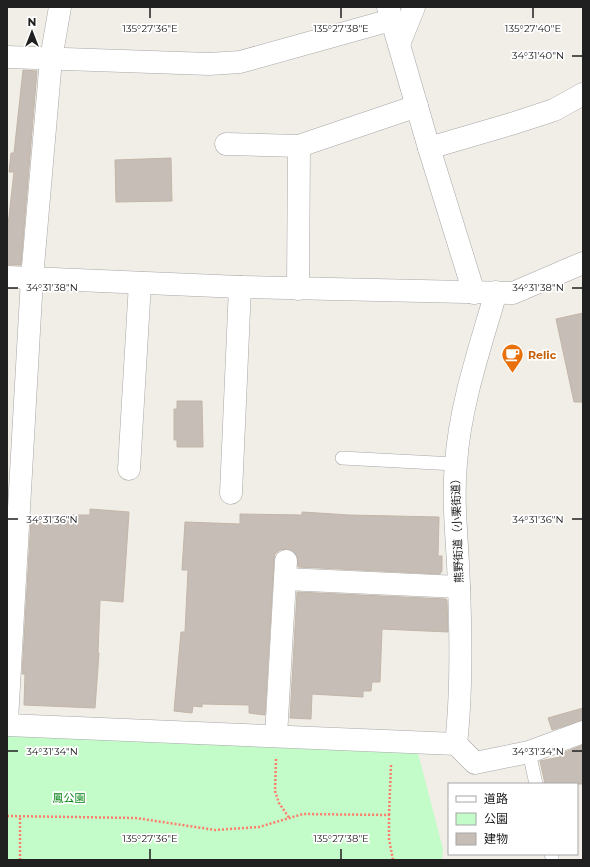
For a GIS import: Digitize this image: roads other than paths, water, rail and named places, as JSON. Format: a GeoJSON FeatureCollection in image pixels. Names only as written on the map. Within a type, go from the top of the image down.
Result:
{"type":"FeatureCollection","features":[{"type":"Feature","properties":{"kind":"street"},"geometry":{"type":"LineString","coordinates":[[7,721],[32,278],[51,59],[60,7]]}},
{"type":"Feature","properties":{"kind":"street"},"geometry":{"type":"LineString","coordinates":[[399,44],[414,7]]}},
{"type":"Feature","properties":{"kind":"street"},"geometry":{"type":"LineString","coordinates":[[7,57],[209,64],[240,62],[390,13],[429,148],[485,293]]}},
{"type":"Feature","properties":{"kind":"street"},"geometry":{"type":"LineString","coordinates":[[429,148],[554,110],[583,94]]}},
{"type":"Feature","properties":{"kind":"street"},"geometry":{"type":"LineString","coordinates":[[226,144],[299,146],[417,106]]}},
{"type":"Feature","properties":{"kind":"street"},"geometry":{"type":"LineString","coordinates":[[298,289],[299,146]]}},
{"type":"Feature","properties":{"kind":"street"},"geometry":{"type":"LineString","coordinates":[[7,277],[298,289],[513,293],[583,263]]}},
{"type":"Feature","properties":{"kind":"street"},"geometry":{"type":"LineString","coordinates":[[129,469],[140,283]]}},
{"type":"Feature","properties":{"kind":"street"},"geometry":{"type":"LineString","coordinates":[[232,492],[240,287]]}},
{"type":"Feature","properties":{"kind":"street","name":"熊野街道（小栗街道）"},"geometry":{"type":"LineString","coordinates":[[456,744],[460,709],[459,587],[455,508],[456,464],[460,425],[485,293]]}},
{"type":"Feature","properties":{"kind":"street"},"geometry":{"type":"LineString","coordinates":[[276,736],[285,570],[459,587]]}},
{"type":"Feature","properties":{"kind":"street"},"geometry":{"type":"LineString","coordinates":[[7,725],[392,740],[456,744],[475,763],[529,752],[583,732]]}},
{"type":"Feature","properties":{"kind":"lane"},"geometry":{"type":"LineString","coordinates":[[342,458],[456,464]]}},
{"type":"Feature","properties":{"kind":"lane"},"geometry":{"type":"LineString","coordinates":[[529,752],[536,783]]}},
{"type":"Feature","properties":{"kind":"place","name":"Relic"},"geometry":{"type":"Point","coordinates":[513,374]}},
{"type":"Feature","properties":{"kind":"park label","name":"鳳公園"},"geometry":{"type":"Point","coordinates":[69,798]}}]}
